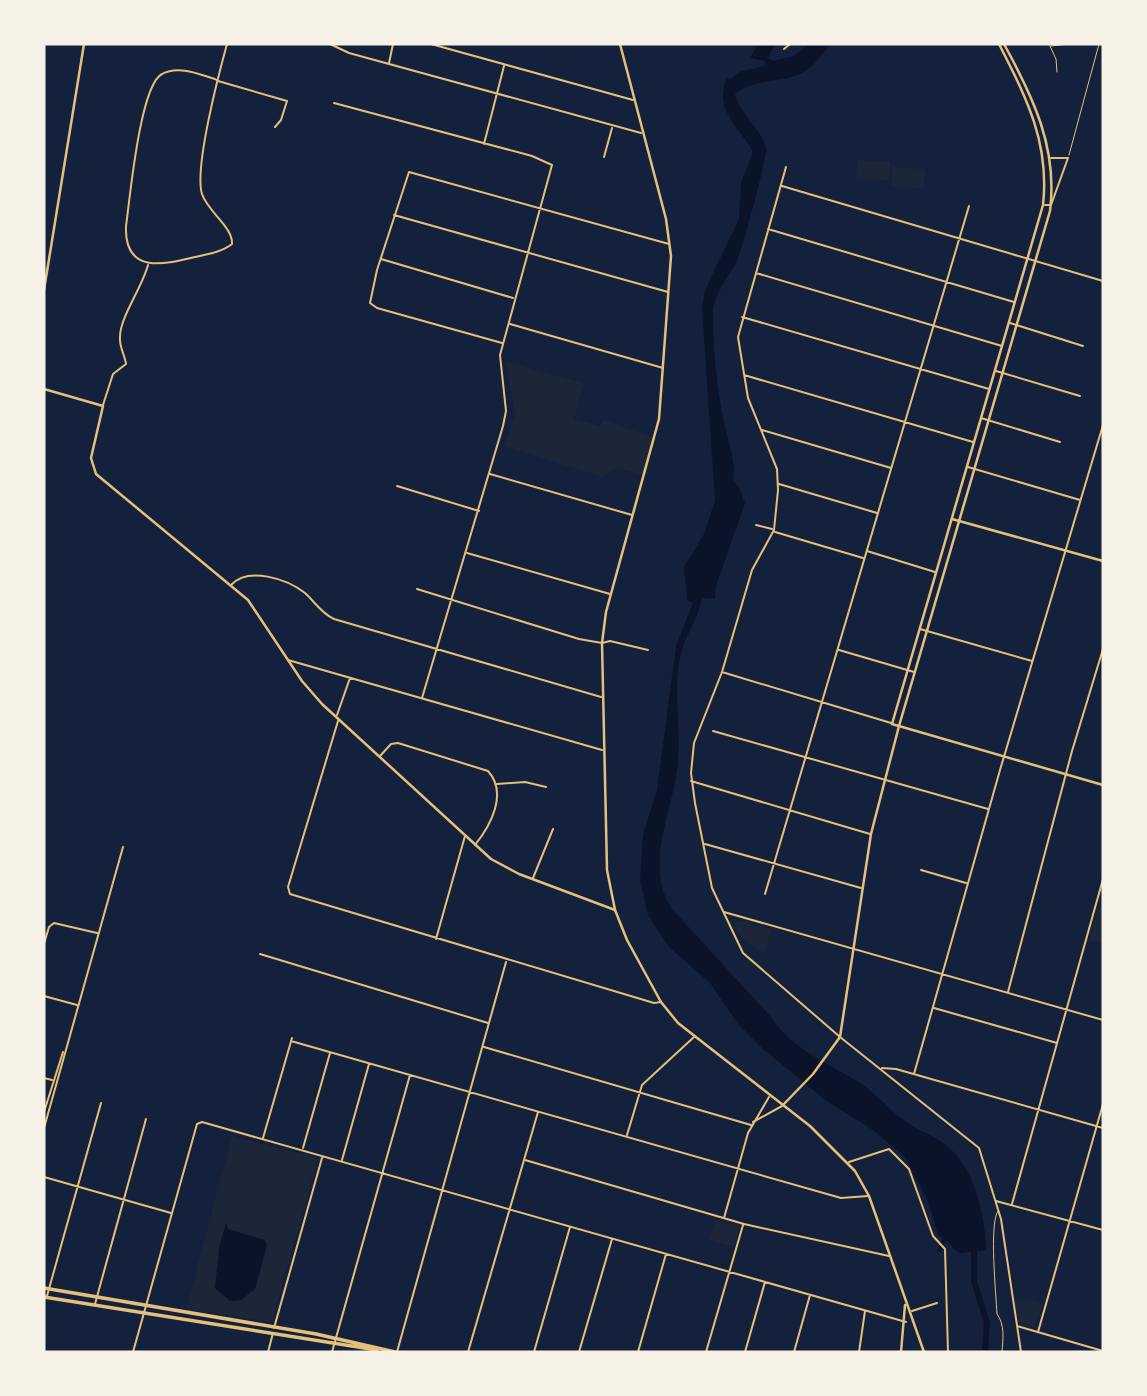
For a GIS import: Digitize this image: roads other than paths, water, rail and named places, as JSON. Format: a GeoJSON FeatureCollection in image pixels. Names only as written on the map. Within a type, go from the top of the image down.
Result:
{"type":"FeatureCollection","features":[{"type":"Feature","properties":{"kind":"highway"},"geometry":{"type":"LineString","coordinates":[[46,1288],[275,1327],[335,1342]]}},
{"type":"Feature","properties":{"kind":"highway"},"geometry":{"type":"LineString","coordinates":[[45,1297],[273,1336],[335,1342],[395,1352]]}},
{"type":"Feature","properties":{"kind":"main road"},"geometry":{"type":"LineString","coordinates":[[44,290],[84,44]]}},
{"type":"Feature","properties":{"kind":"main road"},"geometry":{"type":"LineString","coordinates":[[620,44],[670,244],[664,368],[656,433],[611,594],[602,643],[606,859],[615,910],[633,953],[662,1003],[694,1037],[783,1106],[848,1162],[869,1196],[924,1352]]}},
{"type":"Feature","properties":{"kind":"main road"},"geometry":{"type":"LineString","coordinates":[[999,44],[1038,128],[1045,170],[1043,205],[892,724],[1103,785]]}},
{"type":"Feature","properties":{"kind":"main road"},"geometry":{"type":"LineString","coordinates":[[783,1106],[829,1054],[840,1037],[870,834],[1037,262],[1051,205],[1050,158],[1037,110],[1004,44]]}},
{"type":"Feature","properties":{"kind":"main road"},"geometry":{"type":"LineString","coordinates":[[44,389],[103,406],[91,458],[96,474],[232,585],[256,609],[309,690],[475,845],[496,863],[615,910]]}},
{"type":"Feature","properties":{"kind":"main road"},"geometry":{"type":"LineString","coordinates":[[952,519],[1103,561]]}},
{"type":"Feature","properties":{"kind":"main road"},"geometry":{"type":"LineString","coordinates":[[901,1352],[906,1322],[904,1295]]}},
{"type":"Feature","properties":{"kind":"main road"},"geometry":{"type":"LineString","coordinates":[[906,1322],[913,1320]]}},
{"type":"Feature","properties":{"kind":"street"},"geometry":{"type":"LineString","coordinates":[[227,44],[217,80],[200,185],[209,209],[233,241],[230,247],[164,265],[149,264],[133,253],[125,236],[148,90],[155,78],[171,71],[190,72],[217,80],[287,101],[281,121],[275,127]]}},
{"type":"Feature","properties":{"kind":"street"},"geometry":{"type":"LineString","coordinates":[[330,44],[349,53],[612,127],[642,133]]}},
{"type":"Feature","properties":{"kind":"street"},"geometry":{"type":"LineString","coordinates":[[389,63],[393,44]]}},
{"type":"Feature","properties":{"kind":"street"},"geometry":{"type":"LineString","coordinates":[[430,44],[634,99]]}},
{"type":"Feature","properties":{"kind":"street"},"geometry":{"type":"LineString","coordinates":[[784,50],[790,44]]}},
{"type":"Feature","properties":{"kind":"street"},"geometry":{"type":"LineString","coordinates":[[484,144],[505,65]]}},
{"type":"Feature","properties":{"kind":"street"},"geometry":{"type":"LineString","coordinates":[[334,103],[550,163],[542,208],[502,343],[499,366],[505,418],[422,698]]}},
{"type":"Feature","properties":{"kind":"street"},"geometry":{"type":"LineString","coordinates":[[604,157],[612,127]]}},
{"type":"Feature","properties":{"kind":"street"},"geometry":{"type":"LineString","coordinates":[[1043,205],[1051,205],[1068,158],[1050,158]]}},
{"type":"Feature","properties":{"kind":"street"},"geometry":{"type":"LineString","coordinates":[[786,167],[738,337],[744,375],[760,430],[774,461],[779,484],[774,531],[752,569],[722,672],[692,751],[691,781],[703,843],[712,888],[749,960],[979,1148],[998,1210],[1021,1352]]}},
{"type":"Feature","properties":{"kind":"street"},"geometry":{"type":"LineString","coordinates":[[502,343],[373,305],[370,297],[380,259],[406,174],[412,170],[670,244]]}},
{"type":"Feature","properties":{"kind":"street"},"geometry":{"type":"LineString","coordinates":[[781,185],[1103,281]]}},
{"type":"Feature","properties":{"kind":"street"},"geometry":{"type":"LineString","coordinates":[[765,894],[969,206]]}},
{"type":"Feature","properties":{"kind":"street"},"geometry":{"type":"LineString","coordinates":[[394,215],[669,292]]}},
{"type":"Feature","properties":{"kind":"street"},"geometry":{"type":"LineString","coordinates":[[768,229],[1015,302]]}},
{"type":"Feature","properties":{"kind":"street"},"geometry":{"type":"LineString","coordinates":[[380,259],[515,299]]}},
{"type":"Feature","properties":{"kind":"street"},"geometry":{"type":"LineString","coordinates":[[103,406],[113,374],[126,362],[120,344],[120,329],[138,294],[149,264]]}},
{"type":"Feature","properties":{"kind":"street"},"geometry":{"type":"LineString","coordinates":[[755,273],[1003,346]]}},
{"type":"Feature","properties":{"kind":"street"},"geometry":{"type":"LineString","coordinates":[[742,316],[990,390]]}},
{"type":"Feature","properties":{"kind":"street"},"geometry":{"type":"LineString","coordinates":[[1010,323],[1083,346]]}},
{"type":"Feature","properties":{"kind":"street"},"geometry":{"type":"LineString","coordinates":[[508,324],[664,368]]}},
{"type":"Feature","properties":{"kind":"street"},"geometry":{"type":"LineString","coordinates":[[995,370],[1080,397]]}},
{"type":"Feature","properties":{"kind":"street"},"geometry":{"type":"LineString","coordinates":[[744,375],[974,443]]}},
{"type":"Feature","properties":{"kind":"street"},"geometry":{"type":"LineString","coordinates":[[981,418],[1059,442]]}},
{"type":"Feature","properties":{"kind":"street"},"geometry":{"type":"LineString","coordinates":[[914,1074],[967,884],[1103,425]]}},
{"type":"Feature","properties":{"kind":"street"},"geometry":{"type":"LineString","coordinates":[[760,430],[892,468]]}},
{"type":"Feature","properties":{"kind":"street"},"geometry":{"type":"LineString","coordinates":[[967,467],[1081,500]]}},
{"type":"Feature","properties":{"kind":"street"},"geometry":{"type":"LineString","coordinates":[[489,474],[633,515]]}},
{"type":"Feature","properties":{"kind":"street"},"geometry":{"type":"LineString","coordinates":[[779,484],[878,513]]}},
{"type":"Feature","properties":{"kind":"street"},"geometry":{"type":"LineString","coordinates":[[397,486],[479,511]]}},
{"type":"Feature","properties":{"kind":"street"},"geometry":{"type":"LineString","coordinates":[[756,526],[864,559]]}},
{"type":"Feature","properties":{"kind":"street"},"geometry":{"type":"LineString","coordinates":[[867,551],[936,573]]}},
{"type":"Feature","properties":{"kind":"street"},"geometry":{"type":"LineString","coordinates":[[466,552],[611,594]]}},
{"type":"Feature","properties":{"kind":"street"},"geometry":{"type":"LineString","coordinates":[[232,585],[243,576],[275,579],[300,589],[331,618],[602,698]]}},
{"type":"Feature","properties":{"kind":"street"},"geometry":{"type":"LineString","coordinates":[[417,589],[602,643],[607,640],[648,650]]}},
{"type":"Feature","properties":{"kind":"street"},"geometry":{"type":"LineString","coordinates":[[919,629],[1033,662]]}},
{"type":"Feature","properties":{"kind":"street"},"geometry":{"type":"LineString","coordinates":[[1008,993],[1103,649]]}},
{"type":"Feature","properties":{"kind":"street"},"geometry":{"type":"LineString","coordinates":[[838,650],[915,673]]}},
{"type":"Feature","properties":{"kind":"street"},"geometry":{"type":"LineString","coordinates":[[288,660],[603,750]]}},
{"type":"Feature","properties":{"kind":"street"},"geometry":{"type":"LineString","coordinates":[[722,672],[892,724]]}},
{"type":"Feature","properties":{"kind":"street"},"geometry":{"type":"LineString","coordinates":[[351,677],[288,887],[292,895],[506,961],[640,1000],[662,1003]]}},
{"type":"Feature","properties":{"kind":"street"},"geometry":{"type":"LineString","coordinates":[[713,730],[989,809]]}},
{"type":"Feature","properties":{"kind":"street"},"geometry":{"type":"LineString","coordinates":[[380,757],[391,744],[401,743],[482,767],[492,775],[496,785],[494,813],[475,845]]}},
{"type":"Feature","properties":{"kind":"street"},"geometry":{"type":"LineString","coordinates":[[691,781],[870,834]]}},
{"type":"Feature","properties":{"kind":"street"},"geometry":{"type":"LineString","coordinates":[[496,785],[525,782],[546,787]]}},
{"type":"Feature","properties":{"kind":"street"},"geometry":{"type":"LineString","coordinates":[[532,879],[553,830]]}},
{"type":"Feature","properties":{"kind":"street"},"geometry":{"type":"LineString","coordinates":[[436,939],[465,835]]}},
{"type":"Feature","properties":{"kind":"street"},"geometry":{"type":"LineString","coordinates":[[703,843],[862,889]]}},
{"type":"Feature","properties":{"kind":"street"},"geometry":{"type":"LineString","coordinates":[[44,1128],[122,847]]}},
{"type":"Feature","properties":{"kind":"street"},"geometry":{"type":"LineString","coordinates":[[921,870],[967,884]]}},
{"type":"Feature","properties":{"kind":"street"},"geometry":{"type":"LineString","coordinates":[[1012,1204],[1103,879]]}},
{"type":"Feature","properties":{"kind":"street"},"geometry":{"type":"LineString","coordinates":[[723,912],[1103,1020]]}},
{"type":"Feature","properties":{"kind":"street"},"geometry":{"type":"LineString","coordinates":[[44,944],[49,927],[54,923],[98,934]]}},
{"type":"Feature","properties":{"kind":"street"},"geometry":{"type":"LineString","coordinates":[[260,954],[489,1023]]}},
{"type":"Feature","properties":{"kind":"street"},"geometry":{"type":"LineString","coordinates":[[395,1352],[506,961]]}},
{"type":"Feature","properties":{"kind":"street"},"geometry":{"type":"LineString","coordinates":[[44,996],[78,1005]]}},
{"type":"Feature","properties":{"kind":"street"},"geometry":{"type":"LineString","coordinates":[[932,1008],[1058,1043]]}},
{"type":"Feature","properties":{"kind":"street"},"geometry":{"type":"LineString","coordinates":[[627,1136],[639,1091],[694,1037]]}},
{"type":"Feature","properties":{"kind":"street"},"geometry":{"type":"LineString","coordinates":[[262,1140],[291,1039],[841,1198],[869,1196]]}},
{"type":"Feature","properties":{"kind":"street"},"geometry":{"type":"LineString","coordinates":[[482,1046],[752,1123],[783,1106]]}},
{"type":"Feature","properties":{"kind":"street"},"geometry":{"type":"LineString","coordinates":[[44,1112],[66,1048]]}},
{"type":"Feature","properties":{"kind":"street"},"geometry":{"type":"LineString","coordinates":[[303,1151],[330,1052]]}},
{"type":"Feature","properties":{"kind":"street"},"geometry":{"type":"LineString","coordinates":[[342,1161],[369,1063]]}},
{"type":"Feature","properties":{"kind":"street"},"geometry":{"type":"LineString","coordinates":[[880,1068],[914,1074],[1103,1128]]}},
{"type":"Feature","properties":{"kind":"street"},"geometry":{"type":"LineString","coordinates":[[332,1352],[410,1074]]}},
{"type":"Feature","properties":{"kind":"street"},"geometry":{"type":"LineString","coordinates":[[44,1078],[57,1081]]}},
{"type":"Feature","properties":{"kind":"street"},"geometry":{"type":"LineString","coordinates":[[724,1218],[752,1123],[770,1096]]}},
{"type":"Feature","properties":{"kind":"street"},"geometry":{"type":"LineString","coordinates":[[45,1297],[101,1103]]}},
{"type":"Feature","properties":{"kind":"street"},"geometry":{"type":"LineString","coordinates":[[1038,1332],[1103,1104]]}},
{"type":"Feature","properties":{"kind":"street"},"geometry":{"type":"LineString","coordinates":[[468,1352],[538,1111]]}},
{"type":"Feature","properties":{"kind":"street"},"geometry":{"type":"LineString","coordinates":[[95,1305],[146,1119]]}},
{"type":"Feature","properties":{"kind":"street"},"geometry":{"type":"LineString","coordinates":[[134,1352],[197,1124],[202,1122],[906,1322]]}},
{"type":"Feature","properties":{"kind":"street"},"geometry":{"type":"LineString","coordinates":[[848,1162],[887,1149],[910,1171],[937,1241],[944,1247],[948,1352]]}},
{"type":"Feature","properties":{"kind":"street"},"geometry":{"type":"LineString","coordinates":[[268,1352],[322,1156]]}},
{"type":"Feature","properties":{"kind":"street"},"geometry":{"type":"LineString","coordinates":[[524,1160],[744,1224],[890,1256]]}},
{"type":"Feature","properties":{"kind":"street"},"geometry":{"type":"LineString","coordinates":[[44,1177],[172,1213]]}},
{"type":"Feature","properties":{"kind":"street"},"geometry":{"type":"LineString","coordinates":[[996,1201],[1103,1230]]}},
{"type":"Feature","properties":{"kind":"street"},"geometry":{"type":"LineString","coordinates":[[706,1352],[744,1224]]}},
{"type":"Feature","properties":{"kind":"street"},"geometry":{"type":"LineString","coordinates":[[534,1352],[570,1226]]}},
{"type":"Feature","properties":{"kind":"street"},"geometry":{"type":"LineString","coordinates":[[579,1352],[612,1238]]}},
{"type":"Feature","properties":{"kind":"street"},"geometry":{"type":"LineString","coordinates":[[638,1352],[666,1253]]}},
{"type":"Feature","properties":{"kind":"street"},"geometry":{"type":"LineString","coordinates":[[746,1352],[765,1281]]}},
{"type":"Feature","properties":{"kind":"street"},"geometry":{"type":"LineString","coordinates":[[794,1352],[810,1294]]}},
{"type":"Feature","properties":{"kind":"street"},"geometry":{"type":"LineString","coordinates":[[909,1311],[937,1303]]}},
{"type":"Feature","properties":{"kind":"street"},"geometry":{"type":"LineString","coordinates":[[859,1352],[865,1310]]}},
{"type":"Feature","properties":{"kind":"street"},"geometry":{"type":"LineString","coordinates":[[1016,1325],[1103,1350]]}},
{"type":"Feature","properties":{"kind":"lane"},"geometry":{"type":"LineString","coordinates":[[1049,45],[1056,47],[1069,44]]}},
{"type":"Feature","properties":{"kind":"lane"},"geometry":{"type":"LineString","coordinates":[[1068,158],[1099,44]]}},
{"type":"Feature","properties":{"kind":"lane"},"geometry":{"type":"LineString","coordinates":[[1049,45],[1058,72]]}},
{"type":"Feature","properties":{"kind":"lane"},"geometry":{"type":"LineString","coordinates":[[998,1210],[994,1216],[993,1235],[997,1314],[1002,1320],[1002,1352]]}},
{"type":"Feature","properties":{"kind":"waterway"},"geometry":{"type":"LineString","coordinates":[[974,1245],[974,1281],[987,1323],[985,1352]]}}]}
